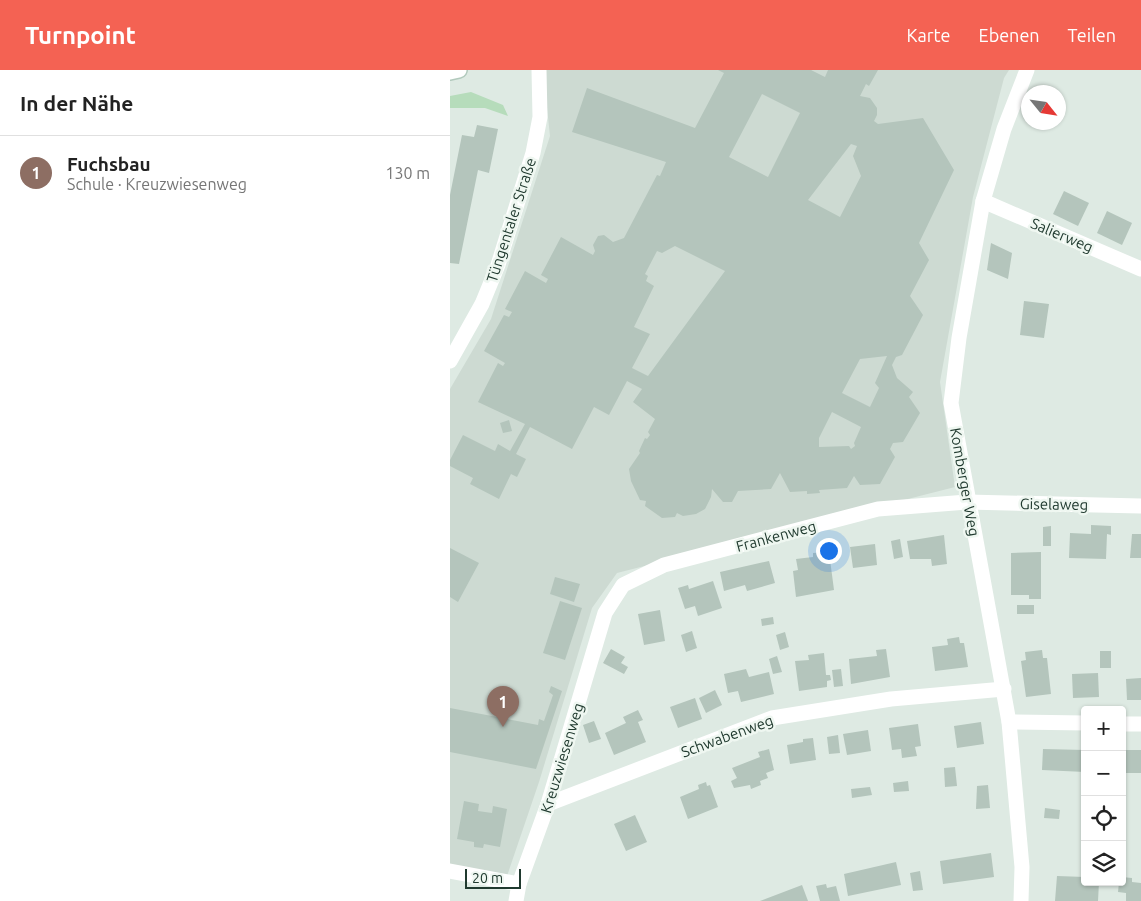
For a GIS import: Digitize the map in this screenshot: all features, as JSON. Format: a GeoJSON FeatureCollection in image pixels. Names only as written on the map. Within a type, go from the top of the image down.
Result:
{"type":"FeatureCollection","features":[{"type":"Feature","properties":{"kind":"street"},"geometry":{"type":"LineString","coordinates":[[450,72],[459,70]]}},
{"type":"Feature","properties":{"kind":"street","name":"Tüngentaler Straße"},"geometry":{"type":"LineString","coordinates":[[450,361],[482,304],[498,265],[533,153],[540,117],[539,70]]}},
{"type":"Feature","properties":{"kind":"street","name":"Komberger Weg"},"geometry":{"type":"LineString","coordinates":[[1021,901],[1022,867],[1009,722],[967,502],[951,403],[959,338],[983,200],[1004,129],[1027,70]]}},
{"type":"Feature","properties":{"kind":"street","name":"Salierweg"},"geometry":{"type":"LineString","coordinates":[[983,200],[1141,269]]}},
{"type":"Feature","properties":{"kind":"street","name":"Giselaweg"},"geometry":{"type":"LineString","coordinates":[[967,502],[1141,506]]}},
{"type":"Feature","properties":{"kind":"street","name":"Frankenweg"},"geometry":{"type":"LineString","coordinates":[[605,613],[623,584],[664,565],[878,509],[967,502]]}},
{"type":"Feature","properties":{"kind":"street","name":"Kreuzwiesenweg"},"geometry":{"type":"LineString","coordinates":[[516,901],[519,884],[548,804],[605,613]]}},
{"type":"Feature","properties":{"kind":"street","name":"Schwabenweg"},"geometry":{"type":"LineString","coordinates":[[548,804],[772,718],[891,699],[1004,689]]}},
{"type":"Feature","properties":{"kind":"street"},"geometry":{"type":"LineString","coordinates":[[1009,722],[1081,723]]}},
{"type":"Feature","properties":{"kind":"street"},"geometry":{"type":"LineString","coordinates":[[1126,724],[1141,724]]}},
{"type":"Feature","properties":{"kind":"street"},"geometry":{"type":"LineString","coordinates":[[450,871],[519,884]]}},
{"type":"Feature","properties":{"kind":"shaded area"},"geometry":{"type":"Polygon","coordinates":[[[543,70],[1009,70],[1004,78],[973,197],[940,382],[955,487],[617,573],[592,608],[539,782],[506,879],[450,869],[450,389],[491,319],[550,136],[543,70]]]}},
{"type":"Feature","properties":{"kind":"green space"},"geometry":{"type":"Polygon","coordinates":[[[471,92],[503,105],[508,116],[485,108],[450,108],[450,96],[471,92]]]}},
{"type":"Feature","properties":{"kind":"building"},"geometry":{"type":"Polygon","coordinates":[[[718,70],[811,70],[825,77],[828,70],[878,70],[869,86],[866,84],[860,96],[870,98],[877,108],[877,115],[874,121],[878,124],[923,118],[954,170],[919,243],[929,260],[910,296],[923,315],[902,355],[896,357],[892,365],[897,378],[913,392],[909,397],[920,413],[903,442],[893,443],[890,449],[895,457],[880,484],[860,485],[854,476],[847,488],[819,490],[820,493],[807,494],[807,491],[790,492],[780,473],[771,489],[738,491],[732,502],[723,502],[712,489],[711,497],[705,509],[696,514],[683,516],[677,513],[675,517],[662,518],[645,506],[646,501],[640,500],[631,481],[629,469],[640,453],[639,451],[645,438],[647,439],[650,435],[648,432],[655,419],[633,402],[642,389],[627,381],[609,415],[594,407],[572,449],[530,427],[516,454],[526,459],[517,477],[511,474],[499,499],[470,484],[473,478],[450,466],[450,460],[463,435],[495,451],[498,444],[510,451],[525,424],[478,402],[498,363],[503,366],[505,363],[484,351],[504,315],[509,317],[512,312],[505,309],[525,271],[546,283],[548,279],[541,275],[561,237],[593,255],[595,251],[593,245],[598,236],[604,235],[613,242],[624,238],[657,175],[660,176],[666,162],[572,132],[587,88],[695,128],[724,73],[718,70]],[[762,94],[729,157],[768,177],[800,113],[762,94]],[[851,144],[808,200],[840,217],[861,176],[853,156],[857,146],[851,144]],[[675,246],[662,253],[657,251],[645,274],[648,276],[646,281],[654,286],[634,327],[650,334],[632,368],[648,376],[725,271],[675,246]],[[887,356],[860,359],[842,393],[870,407],[879,388],[875,383],[887,356]],[[832,412],[819,438],[819,447],[849,446],[851,449],[855,446],[854,443],[861,427],[832,412]]]}},
{"type":"Feature","properties":{"kind":"building"},"geometry":{"type":"Polygon","coordinates":[[[477,125],[498,129],[489,173],[478,170],[459,264],[450,263],[450,195],[462,135],[474,137],[477,125]]]}},
{"type":"Feature","properties":{"kind":"building"},"geometry":{"type":"Polygon","coordinates":[[[1064,191],[1089,203],[1078,226],[1053,214],[1064,191]]]}},
{"type":"Feature","properties":{"kind":"building"},"geometry":{"type":"Polygon","coordinates":[[[1107,211],[1132,223],[1122,245],[1097,233],[1107,211]]]}},
{"type":"Feature","properties":{"kind":"building"},"geometry":{"type":"Polygon","coordinates":[[[991,243],[1012,253],[1008,279],[987,270],[991,243]]]}},
{"type":"Feature","properties":{"kind":"building"},"geometry":{"type":"Polygon","coordinates":[[[1024,301],[1049,304],[1044,338],[1020,335],[1024,301]]]}},
{"type":"Feature","properties":{"kind":"building"},"geometry":{"type":"Polygon","coordinates":[[[509,420],[512,431],[503,433],[500,423],[509,420]]]}},
{"type":"Feature","properties":{"kind":"building"},"geometry":{"type":"Polygon","coordinates":[[[1091,525],[1111,526],[1111,535],[1107,534],[1106,559],[1069,558],[1070,533],[1091,534],[1091,525]]]}},
{"type":"Feature","properties":{"kind":"building"},"geometry":{"type":"Polygon","coordinates":[[[1051,526],[1051,546],[1043,546],[1043,527],[1051,526]]]}},
{"type":"Feature","properties":{"kind":"building"},"geometry":{"type":"Polygon","coordinates":[[[1132,534],[1141,534],[1141,558],[1130,558],[1132,534]]]}},
{"type":"Feature","properties":{"kind":"building"},"geometry":{"type":"Polygon","coordinates":[[[944,535],[947,564],[932,566],[931,559],[910,559],[907,541],[944,535]]]}},
{"type":"Feature","properties":{"kind":"building"},"geometry":{"type":"Polygon","coordinates":[[[900,539],[903,557],[894,559],[891,541],[900,539]]]}},
{"type":"Feature","properties":{"kind":"building"},"geometry":{"type":"Polygon","coordinates":[[[875,544],[877,565],[853,568],[850,547],[875,544]]]}},
{"type":"Feature","properties":{"kind":"building"},"geometry":{"type":"Polygon","coordinates":[[[450,548],[479,563],[458,602],[450,597],[450,548]]]}},
{"type":"Feature","properties":{"kind":"building"},"geometry":{"type":"Polygon","coordinates":[[[829,552],[834,590],[796,597],[793,571],[798,570],[796,559],[813,557],[813,553],[829,552]]]}},
{"type":"Feature","properties":{"kind":"building"},"geometry":{"type":"Polygon","coordinates":[[[1041,552],[1041,599],[1029,599],[1029,595],[1011,595],[1011,553],[1041,552]]]}},
{"type":"Feature","properties":{"kind":"building"},"geometry":{"type":"Polygon","coordinates":[[[769,561],[775,583],[747,591],[745,585],[724,591],[720,572],[769,561]]]}},
{"type":"Feature","properties":{"kind":"building"},"geometry":{"type":"Polygon","coordinates":[[[555,577],[580,584],[574,602],[550,594],[555,577]]]}},
{"type":"Feature","properties":{"kind":"building"},"geometry":{"type":"Polygon","coordinates":[[[713,581],[722,608],[698,616],[695,606],[685,609],[678,588],[688,585],[689,589],[713,581]]]}},
{"type":"Feature","properties":{"kind":"building"},"geometry":{"type":"Polygon","coordinates":[[[560,601],[582,608],[565,660],[543,653],[560,601]]]}},
{"type":"Feature","properties":{"kind":"building"},"geometry":{"type":"Polygon","coordinates":[[[1017,605],[1034,605],[1034,614],[1017,614],[1017,605]]]}},
{"type":"Feature","properties":{"kind":"building"},"geometry":{"type":"Polygon","coordinates":[[[660,610],[665,641],[644,645],[638,614],[660,610]]]}},
{"type":"Feature","properties":{"kind":"building"},"geometry":{"type":"Polygon","coordinates":[[[773,617],[774,624],[762,626],[761,619],[773,617]]]}},
{"type":"Feature","properties":{"kind":"building"},"geometry":{"type":"Polygon","coordinates":[[[692,631],[697,648],[686,652],[681,635],[692,631]]]}},
{"type":"Feature","properties":{"kind":"building"},"geometry":{"type":"Polygon","coordinates":[[[785,632],[789,647],[780,650],[776,635],[785,632]]]}},
{"type":"Feature","properties":{"kind":"building"},"geometry":{"type":"Polygon","coordinates":[[[959,637],[960,643],[964,643],[968,667],[935,671],[932,647],[948,645],[947,639],[959,637]]]}},
{"type":"Feature","properties":{"kind":"building"},"geometry":{"type":"Polygon","coordinates":[[[611,649],[625,657],[621,663],[628,667],[624,674],[603,663],[611,649]]]}},
{"type":"Feature","properties":{"kind":"building"},"geometry":{"type":"Polygon","coordinates":[[[886,649],[890,677],[851,684],[849,659],[877,656],[876,650],[886,649]]]}},
{"type":"Feature","properties":{"kind":"building"},"geometry":{"type":"Polygon","coordinates":[[[1042,650],[1043,658],[1047,658],[1051,694],[1026,697],[1021,661],[1026,660],[1025,652],[1042,650]]]}},
{"type":"Feature","properties":{"kind":"building"},"geometry":{"type":"Polygon","coordinates":[[[1100,651],[1111,651],[1111,668],[1100,668],[1100,651]]]}},
{"type":"Feature","properties":{"kind":"building"},"geometry":{"type":"Polygon","coordinates":[[[824,653],[826,675],[830,675],[831,680],[827,681],[827,687],[799,691],[795,661],[809,660],[808,655],[824,653]]]}},
{"type":"Feature","properties":{"kind":"building"},"geometry":{"type":"Polygon","coordinates":[[[777,656],[782,672],[773,674],[769,659],[777,656]]]}},
{"type":"Feature","properties":{"kind":"building"},"geometry":{"type":"Polygon","coordinates":[[[746,669],[749,677],[769,672],[774,694],[741,702],[738,691],[728,693],[724,674],[746,669]]]}},
{"type":"Feature","properties":{"kind":"building"},"geometry":{"type":"Polygon","coordinates":[[[841,669],[843,686],[834,687],[832,670],[841,669]]]}},
{"type":"Feature","properties":{"kind":"building"},"geometry":{"type":"Polygon","coordinates":[[[1098,673],[1099,697],[1073,698],[1072,674],[1098,673]]]}},
{"type":"Feature","properties":{"kind":"building"},"geometry":{"type":"Polygon","coordinates":[[[1141,678],[1141,700],[1127,700],[1126,679],[1141,678]]]}},
{"type":"Feature","properties":{"kind":"building"},"geometry":{"type":"Polygon","coordinates":[[[551,686],[562,691],[536,769],[450,752],[450,708],[538,725],[539,719],[544,721],[553,695],[549,692],[551,686]]]}},
{"type":"Feature","properties":{"kind":"building"},"geometry":{"type":"Polygon","coordinates":[[[715,690],[722,705],[706,713],[699,698],[715,690]]]}},
{"type":"Feature","properties":{"kind":"building"},"geometry":{"type":"Polygon","coordinates":[[[695,698],[702,719],[678,728],[670,707],[695,698]]]}},
{"type":"Feature","properties":{"kind":"building"},"geometry":{"type":"Polygon","coordinates":[[[638,710],[643,720],[638,722],[646,742],[614,755],[605,733],[626,723],[623,717],[638,710]]]}},
{"type":"Feature","properties":{"kind":"building"},"geometry":{"type":"Polygon","coordinates":[[[594,721],[601,739],[589,743],[583,725],[594,721]]]}},
{"type":"Feature","properties":{"kind":"building"},"geometry":{"type":"Polygon","coordinates":[[[981,722],[984,744],[957,748],[954,726],[981,722]]]}},
{"type":"Feature","properties":{"kind":"building"},"geometry":{"type":"Polygon","coordinates":[[[918,724],[921,746],[915,747],[917,756],[902,758],[901,749],[892,750],[889,728],[918,724]]]}},
{"type":"Feature","properties":{"kind":"building"},"geometry":{"type":"Polygon","coordinates":[[[868,730],[871,751],[847,755],[843,734],[868,730]]]}},
{"type":"Feature","properties":{"kind":"building"},"geometry":{"type":"Polygon","coordinates":[[[838,735],[840,753],[829,754],[827,737],[838,735]]]}},
{"type":"Feature","properties":{"kind":"building"},"geometry":{"type":"Polygon","coordinates":[[[813,738],[816,760],[790,764],[787,745],[803,742],[803,739],[813,738]]]}},
{"type":"Feature","properties":{"kind":"building"},"geometry":{"type":"Polygon","coordinates":[[[769,749],[774,770],[766,773],[768,778],[760,781],[761,785],[751,789],[750,785],[734,788],[731,781],[737,778],[732,768],[760,757],[758,752],[769,749]]]}},
{"type":"Feature","properties":{"kind":"building"},"geometry":{"type":"Polygon","coordinates":[[[1043,749],[1081,750],[1081,772],[1042,770],[1043,749]]]}},
{"type":"Feature","properties":{"kind":"building"},"geometry":{"type":"Polygon","coordinates":[[[1126,750],[1141,750],[1141,773],[1126,773],[1126,750]]]}},
{"type":"Feature","properties":{"kind":"building"},"geometry":{"type":"Polygon","coordinates":[[[955,767],[957,786],[945,787],[944,768],[955,767]]]}},
{"type":"Feature","properties":{"kind":"building"},"geometry":{"type":"Polygon","coordinates":[[[908,781],[909,791],[894,792],[893,783],[908,781]]]}},
{"type":"Feature","properties":{"kind":"building"},"geometry":{"type":"Polygon","coordinates":[[[706,782],[707,786],[710,785],[718,807],[688,819],[680,797],[699,789],[698,785],[706,782]]]}},
{"type":"Feature","properties":{"kind":"building"},"geometry":{"type":"Polygon","coordinates":[[[988,785],[990,808],[976,809],[977,786],[988,785]]]}},
{"type":"Feature","properties":{"kind":"building"},"geometry":{"type":"Polygon","coordinates":[[[870,787],[872,795],[852,798],[851,789],[870,787]]]}},
{"type":"Feature","properties":{"kind":"building"},"geometry":{"type":"Polygon","coordinates":[[[464,801],[479,804],[478,811],[492,813],[493,806],[507,809],[500,847],[484,844],[483,848],[474,847],[474,842],[457,839],[464,801]]]}},
{"type":"Feature","properties":{"kind":"building"},"geometry":{"type":"Polygon","coordinates":[[[1045,808],[1060,810],[1059,819],[1044,818],[1045,808]]]}},
{"type":"Feature","properties":{"kind":"building"},"geometry":{"type":"Polygon","coordinates":[[[635,815],[647,842],[626,851],[614,824],[635,815]]]}},
{"type":"Feature","properties":{"kind":"building"},"geometry":{"type":"Polygon","coordinates":[[[991,853],[994,877],[943,884],[940,861],[991,853]]]}},
{"type":"Feature","properties":{"kind":"building"},"geometry":{"type":"Polygon","coordinates":[[[896,862],[901,885],[848,896],[844,874],[896,862]]]}},
{"type":"Feature","properties":{"kind":"building"},"geometry":{"type":"Polygon","coordinates":[[[920,871],[923,890],[913,891],[910,873],[920,871]]]}},
{"type":"Feature","properties":{"kind":"building"},"geometry":{"type":"Polygon","coordinates":[[[1057,876],[1081,877],[1081,886],[1099,886],[1098,901],[1055,901],[1057,876]]]}},
{"type":"Feature","properties":{"kind":"building"},"geometry":{"type":"Polygon","coordinates":[[[1126,877],[1132,878],[1132,882],[1141,883],[1141,901],[1126,901],[1126,893],[1118,892],[1119,886],[1126,886],[1126,877]]]}},
{"type":"Feature","properties":{"kind":"building"},"geometry":{"type":"Polygon","coordinates":[[[826,884],[827,888],[836,886],[840,901],[820,901],[816,886],[826,884]]]}},
{"type":"Feature","properties":{"kind":"building"},"geometry":{"type":"Polygon","coordinates":[[[802,885],[808,901],[760,901],[802,885]]]}},
{"type":"Feature","properties":{"kind":"place","name":"Fuchsbau"},"geometry":{"type":"Point","coordinates":[503,727]}}]}
